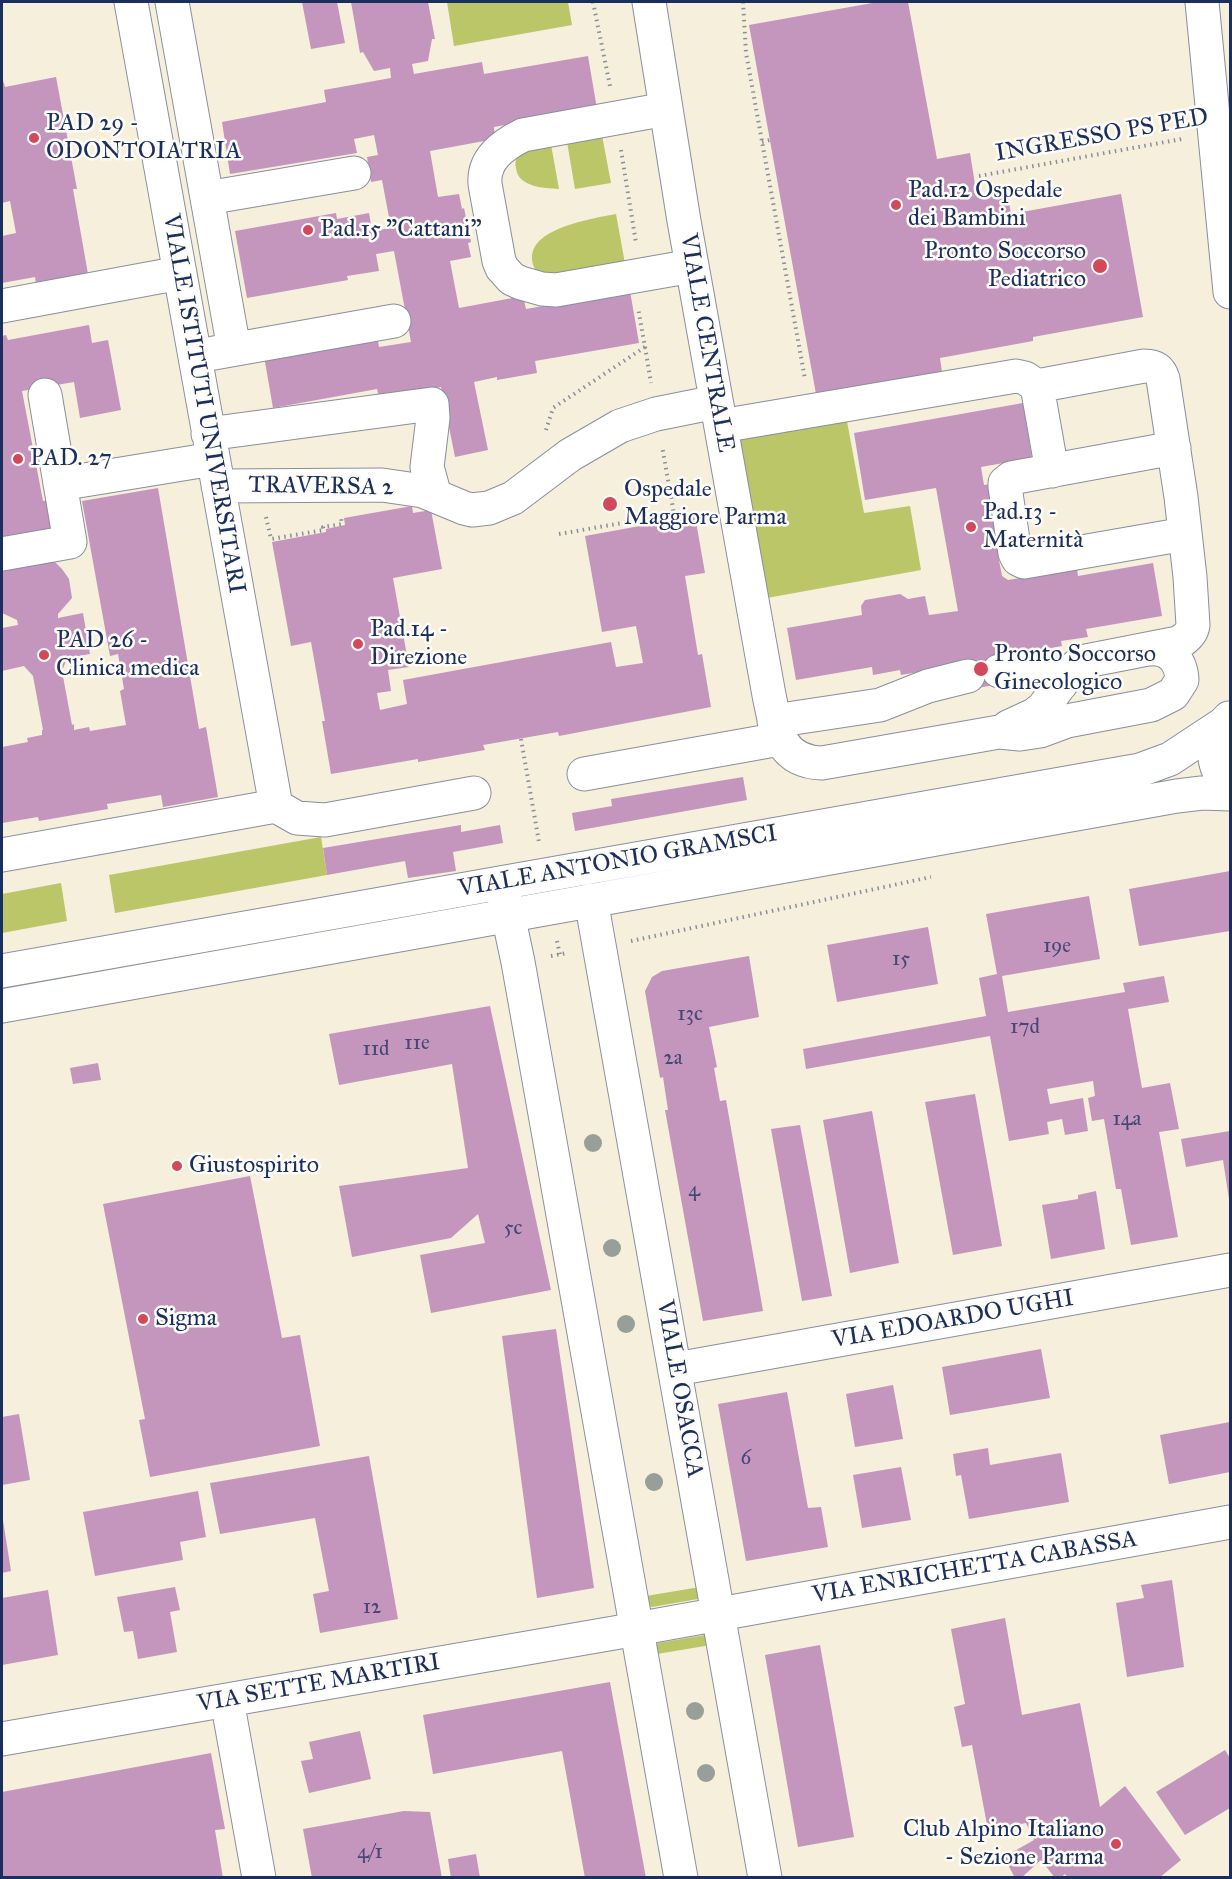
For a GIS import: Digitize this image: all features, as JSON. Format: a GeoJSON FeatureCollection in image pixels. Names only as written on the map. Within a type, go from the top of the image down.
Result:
{"type":"FeatureCollection","features":[{"type":"Feature","properties":{"kind":"street","name":"VIALE ISTITUTI UNIVERSITARI"},"geometry":{"type":"LineString","coordinates":[[131,2],[276,806]]}},
{"type":"Feature","properties":{"kind":"street"},"geometry":{"type":"LineString","coordinates":[[172,2],[234,350]]}},
{"type":"Feature","properties":{"kind":"street","name":"VIALE CENTRALE"},"geometry":{"type":"LineString","coordinates":[[649,2],[692,266],[777,730]]}},
{"type":"Feature","properties":{"kind":"street"},"geometry":{"type":"LineString","coordinates":[[1202,2],[1228,249],[1230,292]]}},
{"type":"Feature","properties":{"kind":"street"},"geometry":{"type":"LineString","coordinates":[[666,109],[523,135],[504,146],[494,156],[485,172],[485,184],[499,261],[508,275],[520,283],[542,290],[555,290],[692,266]]}},
{"type":"Feature","properties":{"kind":"street"},"geometry":{"type":"LineString","coordinates":[[165,194],[206,193],[354,173]]}},
{"type":"Feature","properties":{"kind":"street"},"geometry":{"type":"LineString","coordinates":[[2,306],[180,273]]}},
{"type":"Feature","properties":{"kind":"street"},"geometry":{"type":"LineString","coordinates":[[194,356],[394,321]]}},
{"type":"Feature","properties":{"kind":"street"},"geometry":{"type":"LineString","coordinates":[[1052,471],[1037,386],[1144,366],[1159,370],[1162,376],[1174,448],[1193,604],[1192,630],[1186,638],[1178,643],[1149,649]]}},
{"type":"Feature","properties":{"kind":"street","name":"TRAVERSA 2"},"geometry":{"type":"LineString","coordinates":[[213,459],[423,491],[455,506],[472,510],[498,506],[513,498],[558,463],[595,439],[631,422],[656,414],[811,411],[1016,376],[1025,378],[1037,386]]}},
{"type":"Feature","properties":{"kind":"street"},"geometry":{"type":"LineString","coordinates":[[2,554],[69,542],[45,396]]}},
{"type":"Feature","properties":{"kind":"street"},"geometry":{"type":"LineString","coordinates":[[60,484],[213,459],[432,404],[434,418],[427,467],[435,496]]}},
{"type":"Feature","properties":{"kind":"street"},"geometry":{"type":"LineString","coordinates":[[1174,448],[1011,478],[1005,483],[1015,553],[1020,560],[1026,562],[1185,534]]}},
{"type":"Feature","properties":{"kind":"street"},"geometry":{"type":"LineString","coordinates":[[777,730],[794,755],[807,761],[822,763],[999,732],[1020,734],[1040,731],[1067,721],[1146,706],[1165,700],[1173,694],[1182,680],[1181,667],[1167,651],[1155,648],[1086,660],[1071,669],[1039,712],[999,732]]}},
{"type":"Feature","properties":{"kind":"street"},"geometry":{"type":"LineString","coordinates":[[584,774],[880,705],[928,686],[984,674],[1023,667],[1043,673],[1061,684]]}},
{"type":"Feature","properties":{"kind":"street","name":"VIALE ANTONIO GRAMSCI"},"geometry":{"type":"LineString","coordinates":[[1228,719],[1215,742],[1215,761],[1223,778],[1230,786]]}},
{"type":"Feature","properties":{"kind":"street","name":"VIALE ANTONIO GRAMSCI"},"geometry":{"type":"LineString","coordinates":[[2,971],[1140,770],[1161,763],[1179,753],[1228,719]]}},
{"type":"Feature","properties":{"kind":"street"},"geometry":{"type":"LineString","coordinates":[[2,855],[276,806],[297,818],[325,820],[474,793]]}},
{"type":"Feature","properties":{"kind":"street","name":"VIALE ANTONIO GRAMSCI"},"geometry":{"type":"LineString","coordinates":[[2,1006],[1177,796],[1202,793],[1230,794]]}},
{"type":"Feature","properties":{"kind":"street"},"geometry":{"type":"LineString","coordinates":[[501,883],[519,962],[681,1878]]}},
{"type":"Feature","properties":{"kind":"street","name":"VIALE OSACCA"},"geometry":{"type":"LineString","coordinates":[[591,900],[765,1878]]}},
{"type":"Feature","properties":{"kind":"street","name":"VIA EDOARDO UGHI"},"geometry":{"type":"LineString","coordinates":[[676,1369],[1230,1270]]}},
{"type":"Feature","properties":{"kind":"street","name":"VIA ENRICHETTA CABASSA"},"geometry":{"type":"LineString","coordinates":[[636,1629],[1230,1522]]}},
{"type":"Feature","properties":{"kind":"street","name":"VIA SETTE MARTIRI"},"geometry":{"type":"LineString","coordinates":[[2,1739],[636,1629]]}},
{"type":"Feature","properties":{"kind":"street"},"geometry":{"type":"LineString","coordinates":[[227,1700],[259,1878]]}},
{"type":"Feature","properties":{"kind":"path"},"geometry":{"type":"LineString","coordinates":[[743,2],[746,53],[811,411]]}},
{"type":"Feature","properties":{"kind":"path","name":"INGRESSO PS PED"},"geometry":{"type":"LineString","coordinates":[[979,176],[1216,134]]}},
{"type":"Feature","properties":{"kind":"path"},"geometry":{"type":"LineString","coordinates":[[762,142],[770,140]]}},
{"type":"Feature","properties":{"kind":"path"},"geometry":{"type":"LineString","coordinates":[[559,534],[674,514],[636,298]]}},
{"type":"Feature","properties":{"kind":"path"},"geometry":{"type":"LineString","coordinates":[[544,435],[553,408],[645,347]]}},
{"type":"Feature","properties":{"kind":"green space"},"geometry":{"type":"Polygon","coordinates":[[[447,2],[568,2],[572,25],[454,46],[447,2]]]}},
{"type":"Feature","properties":{"kind":"green space"},"geometry":{"type":"Polygon","coordinates":[[[601,130],[611,183],[575,189],[566,136],[601,130]]]}},
{"type":"Feature","properties":{"kind":"green space"},"geometry":{"type":"Polygon","coordinates":[[[550,139],[559,189],[526,183],[521,179],[516,167],[516,160],[519,156],[550,139]]]}},
{"type":"Feature","properties":{"kind":"green space"},"geometry":{"type":"Polygon","coordinates":[[[616,214],[626,269],[574,278],[536,271],[532,257],[536,246],[545,236],[574,223],[616,214]]]}},
{"type":"Feature","properties":{"kind":"green space"},"geometry":{"type":"Polygon","coordinates":[[[846,416],[864,513],[910,506],[921,570],[767,598],[737,436],[846,416]]]}},
{"type":"Feature","properties":{"kind":"green space"},"geometry":{"type":"Polygon","coordinates":[[[321,837],[327,875],[115,913],[109,875],[321,837]]]}},
{"type":"Feature","properties":{"kind":"green space"},"geometry":{"type":"Polygon","coordinates":[[[61,883],[67,921],[2,933],[2,894],[61,883]]]}},
{"type":"Feature","properties":{"kind":"green space"},"geometry":{"type":"Polygon","coordinates":[[[700,1587],[701,1597],[698,1599],[652,1607],[648,1605],[646,1596],[700,1587]]]}},
{"type":"Feature","properties":{"kind":"green space"},"geometry":{"type":"Polygon","coordinates":[[[705,1635],[711,1645],[657,1654],[656,1645],[658,1643],[705,1635]]]}},
{"type":"Feature","properties":{"kind":"building"},"geometry":{"type":"Polygon","coordinates":[[[302,2],[337,2],[345,43],[311,49],[302,2]]]}},
{"type":"Feature","properties":{"kind":"building","name":"Pad.15 \"Cattani\""},"geometry":{"type":"Polygon","coordinates":[[[351,2],[428,2],[435,39],[432,39],[428,61],[412,64],[414,74],[482,62],[484,74],[588,56],[597,109],[494,127],[495,139],[430,151],[438,197],[459,194],[471,242],[468,243],[471,257],[450,261],[459,308],[523,296],[526,309],[630,291],[639,343],[535,361],[537,373],[474,382],[488,450],[455,457],[441,387],[380,401],[377,389],[273,408],[264,356],[377,335],[379,347],[411,342],[394,251],[376,254],[379,271],[347,276],[348,280],[247,298],[235,231],[336,213],[337,219],[369,213],[372,231],[391,228],[382,180],[371,182],[367,157],[378,155],[374,135],[354,139],[357,153],[230,174],[222,122],[326,102],[324,90],[391,78],[390,68],[374,71],[363,52],[360,53],[351,2]]]}},
{"type":"Feature","properties":{"kind":"building","name":"Pad.12 Ospedale dei Bambini"},"geometry":{"type":"Polygon","coordinates":[[[878,2],[908,2],[937,159],[970,153],[977,197],[1007,191],[1011,214],[1121,194],[1143,317],[1033,337],[1033,341],[940,358],[942,372],[816,394],[749,25],[878,2]]]}},
{"type":"Feature","properties":{"kind":"building","name":"PAD 29 - ODONTOIATRIA"},"geometry":{"type":"Polygon","coordinates":[[[2,77],[5,87],[56,77],[77,189],[73,189],[88,274],[36,284],[35,277],[2,283],[2,236],[16,233],[10,201],[2,203],[2,77]]]}},
{"type":"Feature","properties":{"kind":"building","name":"PAD. 27"},"geometry":{"type":"Polygon","coordinates":[[[89,325],[92,343],[108,340],[121,410],[80,418],[74,382],[22,391],[43,501],[52,500],[58,535],[2,545],[2,336],[6,335],[8,340],[89,325]]]}},
{"type":"Feature","properties":{"kind":"building","name":"Pad.13 - Maternità"},"geometry":{"type":"Polygon","coordinates":[[[1023,403],[1032,458],[981,467],[984,485],[992,484],[1003,554],[998,555],[1002,576],[1008,580],[1077,569],[1078,576],[1153,563],[1162,616],[1086,629],[1088,637],[1061,641],[1062,646],[997,658],[1001,684],[971,689],[966,664],[901,675],[900,670],[873,675],[872,667],[796,680],[787,628],[862,615],[861,606],[865,600],[900,594],[908,599],[925,596],[929,615],[958,611],[936,488],[865,500],[854,433],[1023,403]]]}},
{"type":"Feature","properties":{"kind":"building","name":"PAD 26 - Clinica medica"},"geometry":{"type":"Polygon","coordinates":[[[158,488],[199,729],[206,727],[218,797],[163,807],[161,795],[107,804],[108,809],[39,821],[38,817],[2,823],[2,747],[28,742],[27,738],[42,735],[43,730],[33,676],[24,666],[2,671],[2,628],[18,625],[17,620],[2,613],[2,572],[6,566],[53,560],[62,569],[69,579],[72,598],[58,614],[58,618],[83,613],[90,654],[67,658],[62,671],[74,730],[89,727],[90,731],[126,725],[120,691],[124,689],[118,654],[110,656],[82,501],[158,488]]]}},
{"type":"Feature","properties":{"kind":"building","name":"Pad.14 - Direzione"},"geometry":{"type":"Polygon","coordinates":[[[412,506],[413,513],[431,510],[442,569],[393,578],[409,667],[388,670],[391,691],[377,693],[380,710],[407,704],[403,680],[611,642],[616,667],[643,663],[636,626],[602,632],[585,536],[695,516],[705,573],[685,576],[698,655],[702,654],[711,707],[559,736],[558,732],[483,745],[485,750],[418,762],[418,759],[331,774],[322,721],[325,721],[311,642],[291,646],[272,542],[326,532],[326,529],[345,525],[344,518],[412,506]]]}},
{"type":"Feature","properties":{"kind":"building"},"geometry":{"type":"Polygon","coordinates":[[[743,777],[747,800],[575,831],[572,813],[612,806],[611,799],[743,777]]]}},
{"type":"Feature","properties":{"kind":"building"},"geometry":{"type":"Polygon","coordinates":[[[461,825],[461,832],[500,825],[503,843],[453,852],[456,871],[408,878],[405,861],[327,875],[323,848],[461,825]]]}},
{"type":"Feature","properties":{"kind":"building"},"geometry":{"type":"Polygon","coordinates":[[[1230,871],[1230,931],[1139,946],[1129,889],[1230,871]]]}},
{"type":"Feature","properties":{"kind":"building"},"geometry":{"type":"Polygon","coordinates":[[[1089,896],[1100,959],[1002,976],[1008,1012],[1125,992],[1123,983],[1164,976],[1169,1002],[1128,1009],[1142,1088],[1170,1083],[1179,1129],[1159,1132],[1178,1237],[1131,1245],[1121,1189],[1116,1189],[1104,1119],[1092,1121],[1088,1098],[1095,1096],[1093,1081],[1047,1089],[1050,1104],[1083,1098],[1088,1131],[1065,1135],[1062,1119],[1047,1122],[1049,1134],[1009,1141],[990,1036],[806,1069],[803,1049],[986,1016],[979,978],[997,974],[986,914],[1089,896]]]}},
{"type":"Feature","properties":{"kind":"building"},"geometry":{"type":"Polygon","coordinates":[[[928,927],[938,984],[837,1002],[827,945],[928,927]]]}},
{"type":"Feature","properties":{"kind":"building"},"geometry":{"type":"Polygon","coordinates":[[[749,956],[759,1017],[709,1027],[717,1067],[714,1068],[720,1101],[726,1100],[763,1311],[703,1321],[665,1110],[668,1110],[663,1077],[660,1078],[645,991],[652,977],[662,971],[749,956]]]}},
{"type":"Feature","properties":{"kind":"building"},"geometry":{"type":"Polygon","coordinates":[[[490,1006],[551,1290],[431,1313],[420,1255],[485,1243],[478,1214],[451,1238],[352,1257],[339,1186],[468,1168],[452,1064],[339,1085],[329,1034],[490,1006]]]}},
{"type":"Feature","properties":{"kind":"building"},"geometry":{"type":"Polygon","coordinates":[[[98,1063],[101,1080],[73,1084],[70,1068],[98,1063]]]}},
{"type":"Feature","properties":{"kind":"building"},"geometry":{"type":"Polygon","coordinates":[[[975,1094],[1002,1246],[953,1255],[925,1102],[975,1094]]]}},
{"type":"Feature","properties":{"kind":"building"},"geometry":{"type":"Polygon","coordinates":[[[872,1111],[899,1263],[850,1273],[823,1120],[872,1111]]]}},
{"type":"Feature","properties":{"kind":"building"},"geometry":{"type":"Polygon","coordinates":[[[800,1125],[832,1296],[802,1301],[771,1129],[800,1125]]]}},
{"type":"Feature","properties":{"kind":"building"},"geometry":{"type":"Polygon","coordinates":[[[1230,1131],[1229,1199],[1223,1160],[1186,1167],[1181,1139],[1230,1131]]]}},
{"type":"Feature","properties":{"kind":"building"},"geometry":{"type":"Polygon","coordinates":[[[250,1176],[282,1338],[300,1335],[320,1446],[150,1477],[139,1420],[145,1419],[103,1204],[250,1176]]]}},
{"type":"Feature","properties":{"kind":"building"},"geometry":{"type":"Polygon","coordinates":[[[1096,1191],[1105,1249],[1051,1259],[1042,1205],[1078,1199],[1078,1195],[1096,1191]]]}},
{"type":"Feature","properties":{"kind":"building"},"geometry":{"type":"Polygon","coordinates":[[[556,1329],[594,1588],[537,1598],[502,1336],[556,1329]]]}},
{"type":"Feature","properties":{"kind":"building"},"geometry":{"type":"Polygon","coordinates":[[[1041,1349],[1050,1398],[950,1415],[942,1367],[1041,1349]]]}},
{"type":"Feature","properties":{"kind":"building"},"geometry":{"type":"Polygon","coordinates":[[[893,1385],[903,1439],[855,1447],[846,1394],[893,1385]]]}},
{"type":"Feature","properties":{"kind":"building"},"geometry":{"type":"Polygon","coordinates":[[[787,1392],[808,1508],[821,1507],[828,1547],[746,1561],[718,1404],[787,1392]]]}},
{"type":"Feature","properties":{"kind":"building"},"geometry":{"type":"Polygon","coordinates":[[[19,1414],[30,1480],[2,1485],[2,1417],[19,1414]]]}},
{"type":"Feature","properties":{"kind":"building"},"geometry":{"type":"Polygon","coordinates":[[[1230,1422],[1230,1472],[1169,1484],[1160,1435],[1230,1422]]]}},
{"type":"Feature","properties":{"kind":"building"},"geometry":{"type":"Polygon","coordinates":[[[988,1448],[990,1465],[1061,1453],[1069,1502],[969,1519],[961,1475],[956,1476],[953,1454],[988,1448]]]}},
{"type":"Feature","properties":{"kind":"building"},"geometry":{"type":"Polygon","coordinates":[[[369,1456],[398,1619],[320,1633],[313,1594],[329,1591],[315,1518],[220,1534],[210,1483],[369,1456]]]}},
{"type":"Feature","properties":{"kind":"building"},"geometry":{"type":"Polygon","coordinates":[[[901,1467],[911,1520],[862,1528],[853,1475],[901,1467]]]}},
{"type":"Feature","properties":{"kind":"building"},"geometry":{"type":"Polygon","coordinates":[[[198,1491],[206,1537],[180,1542],[183,1560],[95,1576],[83,1512],[198,1491]]]}},
{"type":"Feature","properties":{"kind":"building"},"geometry":{"type":"Polygon","coordinates":[[[2,1521],[11,1571],[2,1573],[2,1521]]]}},
{"type":"Feature","properties":{"kind":"building"},"geometry":{"type":"Polygon","coordinates":[[[1172,1580],[1184,1667],[1127,1677],[1116,1603],[1144,1598],[1141,1585],[1172,1580]]]}},
{"type":"Feature","properties":{"kind":"building"},"geometry":{"type":"Polygon","coordinates":[[[175,1587],[180,1610],[170,1612],[177,1652],[138,1659],[133,1631],[124,1632],[117,1597],[175,1587]]]}},
{"type":"Feature","properties":{"kind":"building"},"geometry":{"type":"Polygon","coordinates":[[[48,1590],[58,1655],[2,1665],[2,1598],[48,1590]]]}},
{"type":"Feature","properties":{"kind":"building"},"geometry":{"type":"Polygon","coordinates":[[[1005,1618],[1022,1715],[1080,1703],[1100,1807],[1125,1786],[1181,1860],[1159,1878],[1068,1878],[1065,1874],[1060,1878],[1055,1878],[1041,1860],[1021,1878],[1015,1878],[1004,1857],[1034,1840],[1026,1823],[988,1830],[972,1745],[962,1747],[954,1707],[965,1704],[951,1629],[1005,1618]]]}},
{"type":"Feature","properties":{"kind":"building"},"geometry":{"type":"Polygon","coordinates":[[[820,1645],[854,1837],[798,1847],[765,1655],[820,1645]]]}},
{"type":"Feature","properties":{"kind":"building"},"geometry":{"type":"Polygon","coordinates":[[[610,1682],[646,1878],[585,1878],[562,1751],[433,1774],[423,1715],[610,1682]]]}},
{"type":"Feature","properties":{"kind":"building"},"geometry":{"type":"Polygon","coordinates":[[[360,1731],[371,1779],[309,1793],[301,1761],[313,1759],[309,1742],[360,1731]]]}},
{"type":"Feature","properties":{"kind":"building"},"geometry":{"type":"Polygon","coordinates":[[[1225,1750],[1230,1758],[1230,1808],[1185,1835],[1156,1792],[1225,1750]]]}},
{"type":"Feature","properties":{"kind":"building"},"geometry":{"type":"Polygon","coordinates":[[[211,1753],[225,1829],[215,1830],[223,1878],[2,1878],[2,1792],[211,1753]]]}},
{"type":"Feature","properties":{"kind":"building"},"geometry":{"type":"Polygon","coordinates":[[[404,1811],[430,1812],[442,1878],[312,1878],[303,1829],[404,1811]]]}},
{"type":"Feature","properties":{"kind":"building"},"geometry":{"type":"Polygon","coordinates":[[[476,1854],[480,1878],[451,1878],[448,1859],[476,1854]]]}},
{"type":"Feature","properties":{"kind":"place","name":"PAD 29 - ODONTOIATRIA"},"geometry":{"type":"Point","coordinates":[34,138]}},
{"type":"Feature","properties":{"kind":"place","name":"Pad.12 Ospedale dei Bambini"},"geometry":{"type":"Point","coordinates":[896,205]}},
{"type":"Feature","properties":{"kind":"place","name":"Pad.15 \"Cattani\""},"geometry":{"type":"Point","coordinates":[308,230]}},
{"type":"Feature","properties":{"kind":"place","name":"Pronto Soccorso Pediatrico"},"geometry":{"type":"Point","coordinates":[1100,266]}},
{"type":"Feature","properties":{"kind":"place","name":"PAD. 27"},"geometry":{"type":"Point","coordinates":[18,459]}},
{"type":"Feature","properties":{"kind":"place","name":"Ospedale Maggiore Parma"},"geometry":{"type":"Point","coordinates":[610,504]}},
{"type":"Feature","properties":{"kind":"place","name":"Pad.13 - Maternità"},"geometry":{"type":"Point","coordinates":[971,527]}},
{"type":"Feature","properties":{"kind":"place","name":"Pad.14 - Direzione"},"geometry":{"type":"Point","coordinates":[358,644]}},
{"type":"Feature","properties":{"kind":"place","name":"PAD 26 - Clinica medica"},"geometry":{"type":"Point","coordinates":[44,655]}},
{"type":"Feature","properties":{"kind":"place","name":"Pronto Soccorso Ginecologico"},"geometry":{"type":"Point","coordinates":[981,669]}},
{"type":"Feature","properties":{"kind":"place","name":"Giustospirito"},"geometry":{"type":"Point","coordinates":[177,1166]}},
{"type":"Feature","properties":{"kind":"place","name":"Sigma"},"geometry":{"type":"Point","coordinates":[143,1319]}},
{"type":"Feature","properties":{"kind":"place","name":"Club Alpino Italiano - Sezione Parma"},"geometry":{"type":"Point","coordinates":[1116,1844]}}]}
